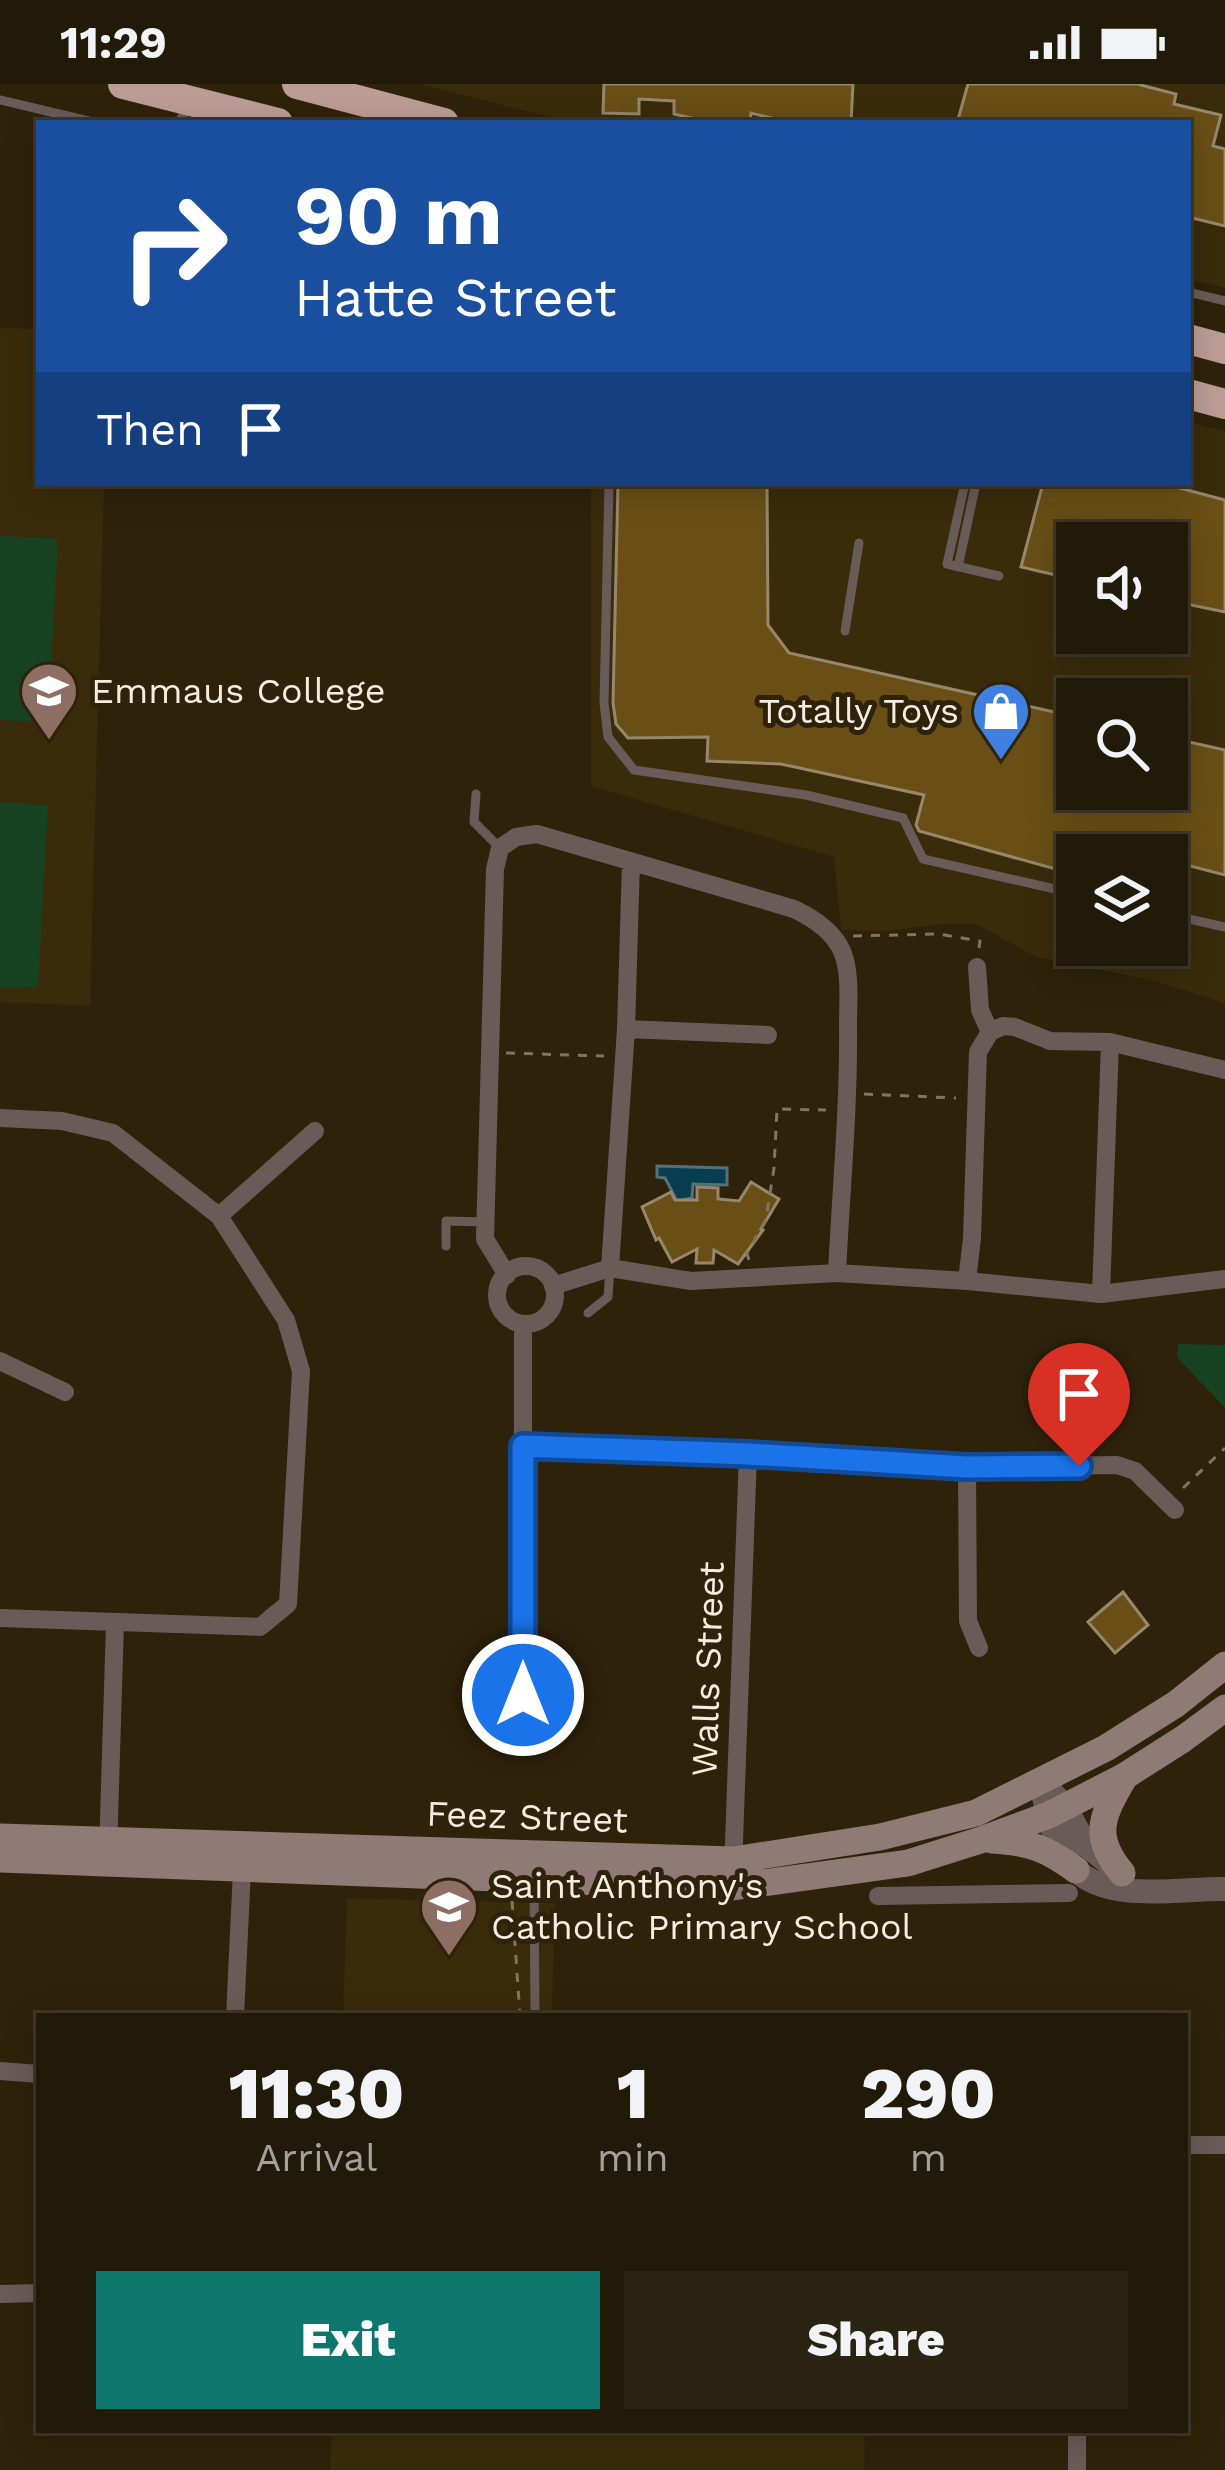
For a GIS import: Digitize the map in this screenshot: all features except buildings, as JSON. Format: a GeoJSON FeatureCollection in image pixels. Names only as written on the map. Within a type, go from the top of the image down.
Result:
{"type":"FeatureCollection","features":[{"type":"Feature","properties":{"kind":"highway"},"geometry":{"type":"LineString","coordinates":[[122,84],[189,108],[260,120]]}},
{"type":"Feature","properties":{"kind":"highway"},"geometry":{"type":"LineString","coordinates":[[297,84],[433,120]]}},
{"type":"Feature","properties":{"kind":"highway"},"geometry":{"type":"LineString","coordinates":[[1191,340],[1225,349]]}},
{"type":"Feature","properties":{"kind":"main road","name":"Feez Street"},"geometry":{"type":"LineString","coordinates":[[733,1873],[976,1813],[1106,1748],[1176,1704],[1225,1665]]}},
{"type":"Feature","properties":{"kind":"main road","name":"Feez Street"},"geometry":{"type":"LineString","coordinates":[[0,1859],[108,1852],[733,1873],[904,1864],[1057,1811],[1125,1776],[1225,1708]]}},
{"type":"Feature","properties":{"kind":"main road"},"geometry":{"type":"LineString","coordinates":[[1122,1873],[1104,1846],[1103,1814],[1125,1776]]}},
{"type":"Feature","properties":{"kind":"main road","name":"Feez Street"},"geometry":{"type":"LineString","coordinates":[[0,1837],[242,1870],[535,1866]]}},
{"type":"Feature","properties":{"kind":"main road"},"geometry":{"type":"LineString","coordinates":[[984,1839],[1020,1842],[1051,1852],[1072,1881]]}},
{"type":"Feature","properties":{"kind":"street"},"geometry":{"type":"LineString","coordinates":[[507,1274],[485,1239],[495,869],[500,848],[516,837],[537,834],[794,910],[813,918],[842,950],[848,982],[837,1273]]}},
{"type":"Feature","properties":{"kind":"street"},"geometry":{"type":"LineString","coordinates":[[610,1268],[626,1029],[631,862]]}},
{"type":"Feature","properties":{"kind":"street"},"geometry":{"type":"LineString","coordinates":[[976,967],[980,1010],[990,1032]]}},
{"type":"Feature","properties":{"kind":"street"},"geometry":{"type":"LineString","coordinates":[[967,1281],[978,1052],[990,1032],[1015,1027],[1050,1041],[1110,1042],[1225,1070]]}},
{"type":"Feature","properties":{"kind":"street"},"geometry":{"type":"LineString","coordinates":[[626,1029],[767,1035]]}},
{"type":"Feature","properties":{"kind":"street"},"geometry":{"type":"LineString","coordinates":[[1101,1294],[1110,1042]]}},
{"type":"Feature","properties":{"kind":"street"},"geometry":{"type":"LineString","coordinates":[[0,1118],[62,1121],[113,1133],[219,1216],[286,1320],[301,1371],[288,1604],[260,1627],[0,1618]]}},
{"type":"Feature","properties":{"kind":"street"},"geometry":{"type":"LineString","coordinates":[[219,1216],[315,1131]]}},
{"type":"Feature","properties":{"kind":"street"},"geometry":{"type":"LineString","coordinates":[[532,1267],[542,1271],[554,1286],[549,1313],[532,1324],[506,1316],[498,1300],[507,1274],[532,1267]]}},
{"type":"Feature","properties":{"kind":"street"},"geometry":{"type":"LineString","coordinates":[[554,1286],[610,1268],[691,1281],[837,1273],[1101,1294],[1225,1279]]}},
{"type":"Feature","properties":{"kind":"street"},"geometry":{"type":"LineString","coordinates":[[523,1324],[523,1695]]}},
{"type":"Feature","properties":{"kind":"street"},"geometry":{"type":"LineString","coordinates":[[0,1361],[65,1391]]}},
{"type":"Feature","properties":{"kind":"street"},"geometry":{"type":"LineString","coordinates":[[523,1446],[967,1467],[1117,1465],[1135,1471],[1172,1506]]}},
{"type":"Feature","properties":{"kind":"street","name":"Walls Street"},"geometry":{"type":"LineString","coordinates":[[733,1873],[748,1454]]}},
{"type":"Feature","properties":{"kind":"street"},"geometry":{"type":"LineString","coordinates":[[967,1467],[968,1621],[979,1648]]}},
{"type":"Feature","properties":{"kind":"street"},"geometry":{"type":"LineString","coordinates":[[108,1852],[115,1623]]}},
{"type":"Feature","properties":{"kind":"street"},"geometry":{"type":"LineString","coordinates":[[1040,1781],[1057,1811],[1086,1845],[1122,1873],[1172,1889]]}},
{"type":"Feature","properties":{"kind":"street"},"geometry":{"type":"LineString","coordinates":[[1057,1811],[1059,1844],[1072,1881]]}},
{"type":"Feature","properties":{"kind":"street"},"geometry":{"type":"LineString","coordinates":[[904,1864],[909,1896]]}},
{"type":"Feature","properties":{"kind":"street"},"geometry":{"type":"LineString","coordinates":[[235,2013],[242,1870]]}},
{"type":"Feature","properties":{"kind":"street"},"geometry":{"type":"LineString","coordinates":[[878,1896],[1072,1881],[1123,1892],[1225,1889]]}},
{"type":"Feature","properties":{"kind":"street"},"geometry":{"type":"LineString","coordinates":[[0,2071],[36,2074]]}},
{"type":"Feature","properties":{"kind":"street"},"geometry":{"type":"LineString","coordinates":[[1188,2145],[1225,2145]]}},
{"type":"Feature","properties":{"kind":"street"},"geometry":{"type":"LineString","coordinates":[[0,2294],[36,2293]]}},
{"type":"Feature","properties":{"kind":"street"},"geometry":{"type":"LineString","coordinates":[[1077,2433],[1077,2470]]}},
{"type":"Feature","properties":{"kind":"lane"},"geometry":{"type":"LineString","coordinates":[[0,100],[84,120]]}},
{"type":"Feature","properties":{"kind":"lane"},"geometry":{"type":"LineString","coordinates":[[1191,293],[1225,302]]}},
{"type":"Feature","properties":{"kind":"lane"},"geometry":{"type":"LineString","coordinates":[[609,486],[604,703],[608,737],[634,770],[806,795],[903,818],[923,859],[1056,889]]}},
{"type":"Feature","properties":{"kind":"lane"},"geometry":{"type":"LineString","coordinates":[[953,566],[965,486]]}},
{"type":"Feature","properties":{"kind":"lane"},"geometry":{"type":"LineString","coordinates":[[953,566],[975,486]]}},
{"type":"Feature","properties":{"kind":"lane"},"geometry":{"type":"LineString","coordinates":[[845,631],[859,543]]}},
{"type":"Feature","properties":{"kind":"lane"},"geometry":{"type":"LineString","coordinates":[[953,566],[999,576]]}},
{"type":"Feature","properties":{"kind":"lane"},"geometry":{"type":"LineString","coordinates":[[476,794],[474,823],[500,848]]}},
{"type":"Feature","properties":{"kind":"lane"},"geometry":{"type":"LineString","coordinates":[[1188,919],[1225,927]]}},
{"type":"Feature","properties":{"kind":"lane"},"geometry":{"type":"LineString","coordinates":[[446,1246],[446,1221],[486,1222]]}},
{"type":"Feature","properties":{"kind":"lane"},"geometry":{"type":"LineString","coordinates":[[588,1313],[608,1297],[610,1268]]}},
{"type":"Feature","properties":{"kind":"lane"},"geometry":{"type":"LineString","coordinates":[[535,1866],[535,2013]]}},
{"type":"Feature","properties":{"kind":"path"},"geometry":{"type":"LineString","coordinates":[[835,940],[938,934],[980,941],[976,967]]}},
{"type":"Feature","properties":{"kind":"path"},"geometry":{"type":"LineString","coordinates":[[490,1052],[624,1057]]}},
{"type":"Feature","properties":{"kind":"path"},"geometry":{"type":"LineString","coordinates":[[754,1278],[747,1254],[766,1219],[777,1109],[976,1099]]}},
{"type":"Feature","properties":{"kind":"path"},"geometry":{"type":"LineString","coordinates":[[1172,1506],[1225,1448]]}},
{"type":"Feature","properties":{"kind":"path"},"geometry":{"type":"LineString","coordinates":[[509,1894],[514,1905],[520,2013]]}},
{"type":"Feature","properties":{"kind":"shaded area"},"geometry":{"type":"Polygon","coordinates":[[[419,84],[1225,84],[1225,288],[1191,280],[1191,120],[561,120],[419,84]]]}},
{"type":"Feature","properties":{"kind":"shaded area","name":"Emmaus College"},"geometry":{"type":"Polygon","coordinates":[[[0,328],[36,329],[36,486],[104,486],[90,1006],[0,1002],[0,328]]]}},
{"type":"Feature","properties":{"kind":"shaded area"},"geometry":{"type":"Polygon","coordinates":[[[1191,423],[1225,431],[1225,1003],[1151,980],[1081,966],[1188,966],[1188,834],[1056,834],[1056,961],[1036,957],[976,924],[841,930],[834,857],[591,786],[591,486],[1191,486],[1191,423]]]}},
{"type":"Feature","properties":{"kind":"shaded area","name":"Saint Anthony's Catholic Primary School"},"geometry":{"type":"Polygon","coordinates":[[[347,1898],[555,1903],[552,2012],[703,2012],[703,2013],[343,2013],[347,1898]]]}},
{"type":"Feature","properties":{"kind":"shaded area"},"geometry":{"type":"Polygon","coordinates":[[[331,2433],[865,2433],[864,2470],[330,2470],[331,2433]]]}},
{"type":"Feature","properties":{"kind":"green space"},"geometry":{"type":"Polygon","coordinates":[[[0,536],[58,539],[48,722],[0,720],[0,536]]]}},
{"type":"Feature","properties":{"kind":"green space"},"geometry":{"type":"Polygon","coordinates":[[[0,802],[48,805],[38,988],[0,987],[0,802]]]}},
{"type":"Feature","properties":{"kind":"green space"},"geometry":{"type":"Polygon","coordinates":[[[1178,1344],[1225,1345],[1225,1408],[1177,1357],[1178,1344]]]}},
{"type":"Feature","properties":{"kind":"water"},"geometry":{"type":"Polygon","coordinates":[[[657,1166],[727,1168],[727,1185],[693,1184],[692,1198],[677,1201],[665,1178],[657,1177],[657,1166]]]}},
{"type":"Feature","properties":{"kind":"place","name":"Emmaus College"},"geometry":{"type":"Point","coordinates":[49,742]}},
{"type":"Feature","properties":{"kind":"place","name":"Totally Toys"},"geometry":{"type":"Point","coordinates":[1001,762]}},
{"type":"Feature","properties":{"kind":"place","name":"Saint Anthony's Catholic Primary School"},"geometry":{"type":"Point","coordinates":[449,1958]}},
{"type":"Feature","properties":{"kind":"route"},"geometry":{"type":"LineString","coordinates":[[523,1695],[523,1446],[967,1467],[1079,1466]]}}]}
